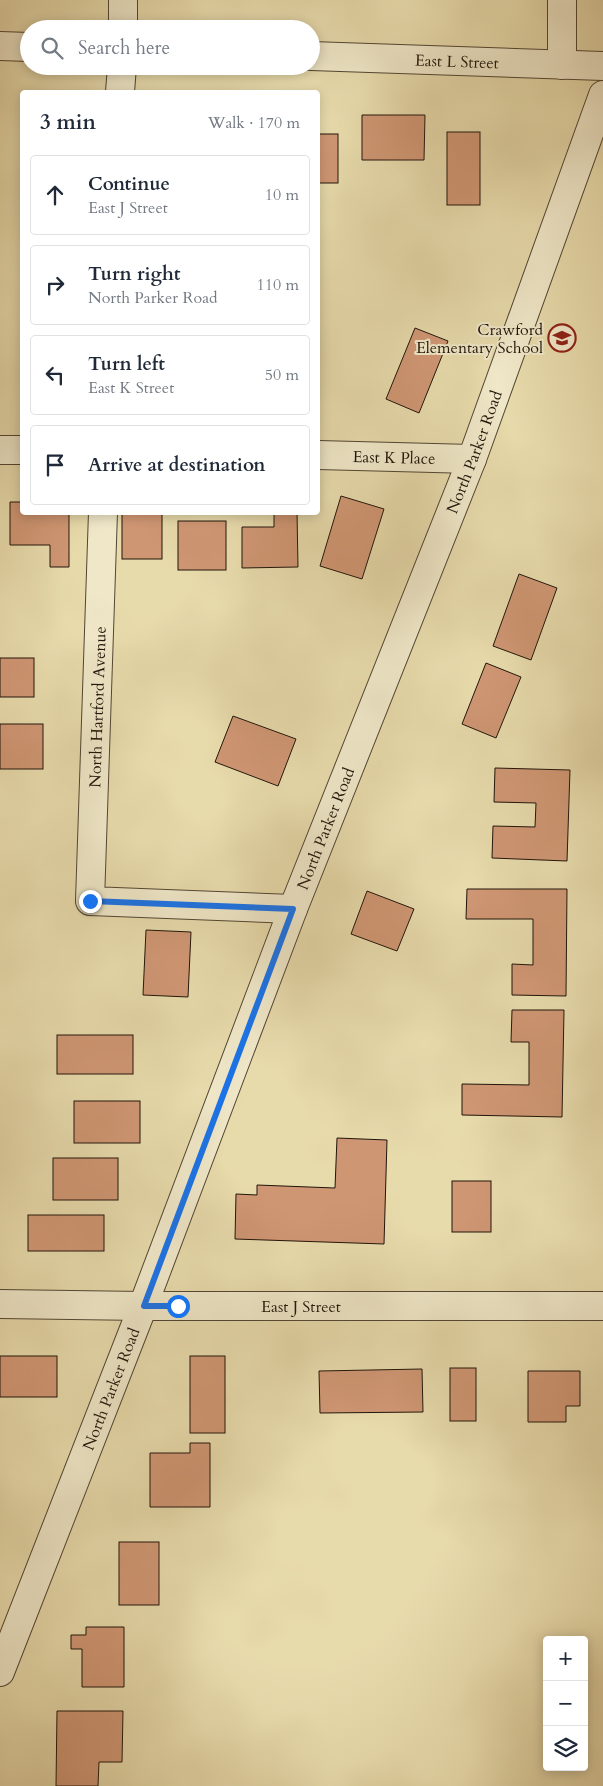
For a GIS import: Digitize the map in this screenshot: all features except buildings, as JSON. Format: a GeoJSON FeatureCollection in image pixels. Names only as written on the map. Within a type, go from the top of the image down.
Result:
{"type":"FeatureCollection","features":[{"type":"Feature","properties":{"kind":"street"},"geometry":{"type":"LineString","coordinates":[[123,0],[123,20]]}},
{"type":"Feature","properties":{"kind":"street"},"geometry":{"type":"LineString","coordinates":[[562,0],[562,65]]}},
{"type":"Feature","properties":{"kind":"street"},"geometry":{"type":"LineString","coordinates":[[0,46],[20,47]]}},
{"type":"Feature","properties":{"kind":"street","name":"East L Street"},"geometry":{"type":"LineString","coordinates":[[320,56],[603,66]]}},
{"type":"Feature","properties":{"kind":"street"},"geometry":{"type":"LineString","coordinates":[[120,90],[121,75]]}},
{"type":"Feature","properties":{"kind":"street","name":"North Parker Road"},"geometry":{"type":"LineString","coordinates":[[0,1672],[144,1306],[293,909],[472,458],[603,95]]}},
{"type":"Feature","properties":{"kind":"street"},"geometry":{"type":"LineString","coordinates":[[0,450],[20,450]]}},
{"type":"Feature","properties":{"kind":"street","name":"East K Place"},"geometry":{"type":"LineString","coordinates":[[320,455],[472,458]]}},
{"type":"Feature","properties":{"kind":"street","name":"North Hartford Avenue"},"geometry":{"type":"LineString","coordinates":[[104,515],[90,901],[293,909]]}},
{"type":"Feature","properties":{"kind":"street","name":"East J Street"},"geometry":{"type":"LineString","coordinates":[[0,1304],[144,1306],[603,1306]]}},
{"type":"Feature","properties":{"kind":"place","name":"Crawford Elementary School"},"geometry":{"type":"Point","coordinates":[562,338]}},
{"type":"Feature","properties":{"kind":"route"},"geometry":{"type":"LineString","coordinates":[[90,901],[293,909],[144,1306],[178,1306]]}}]}
